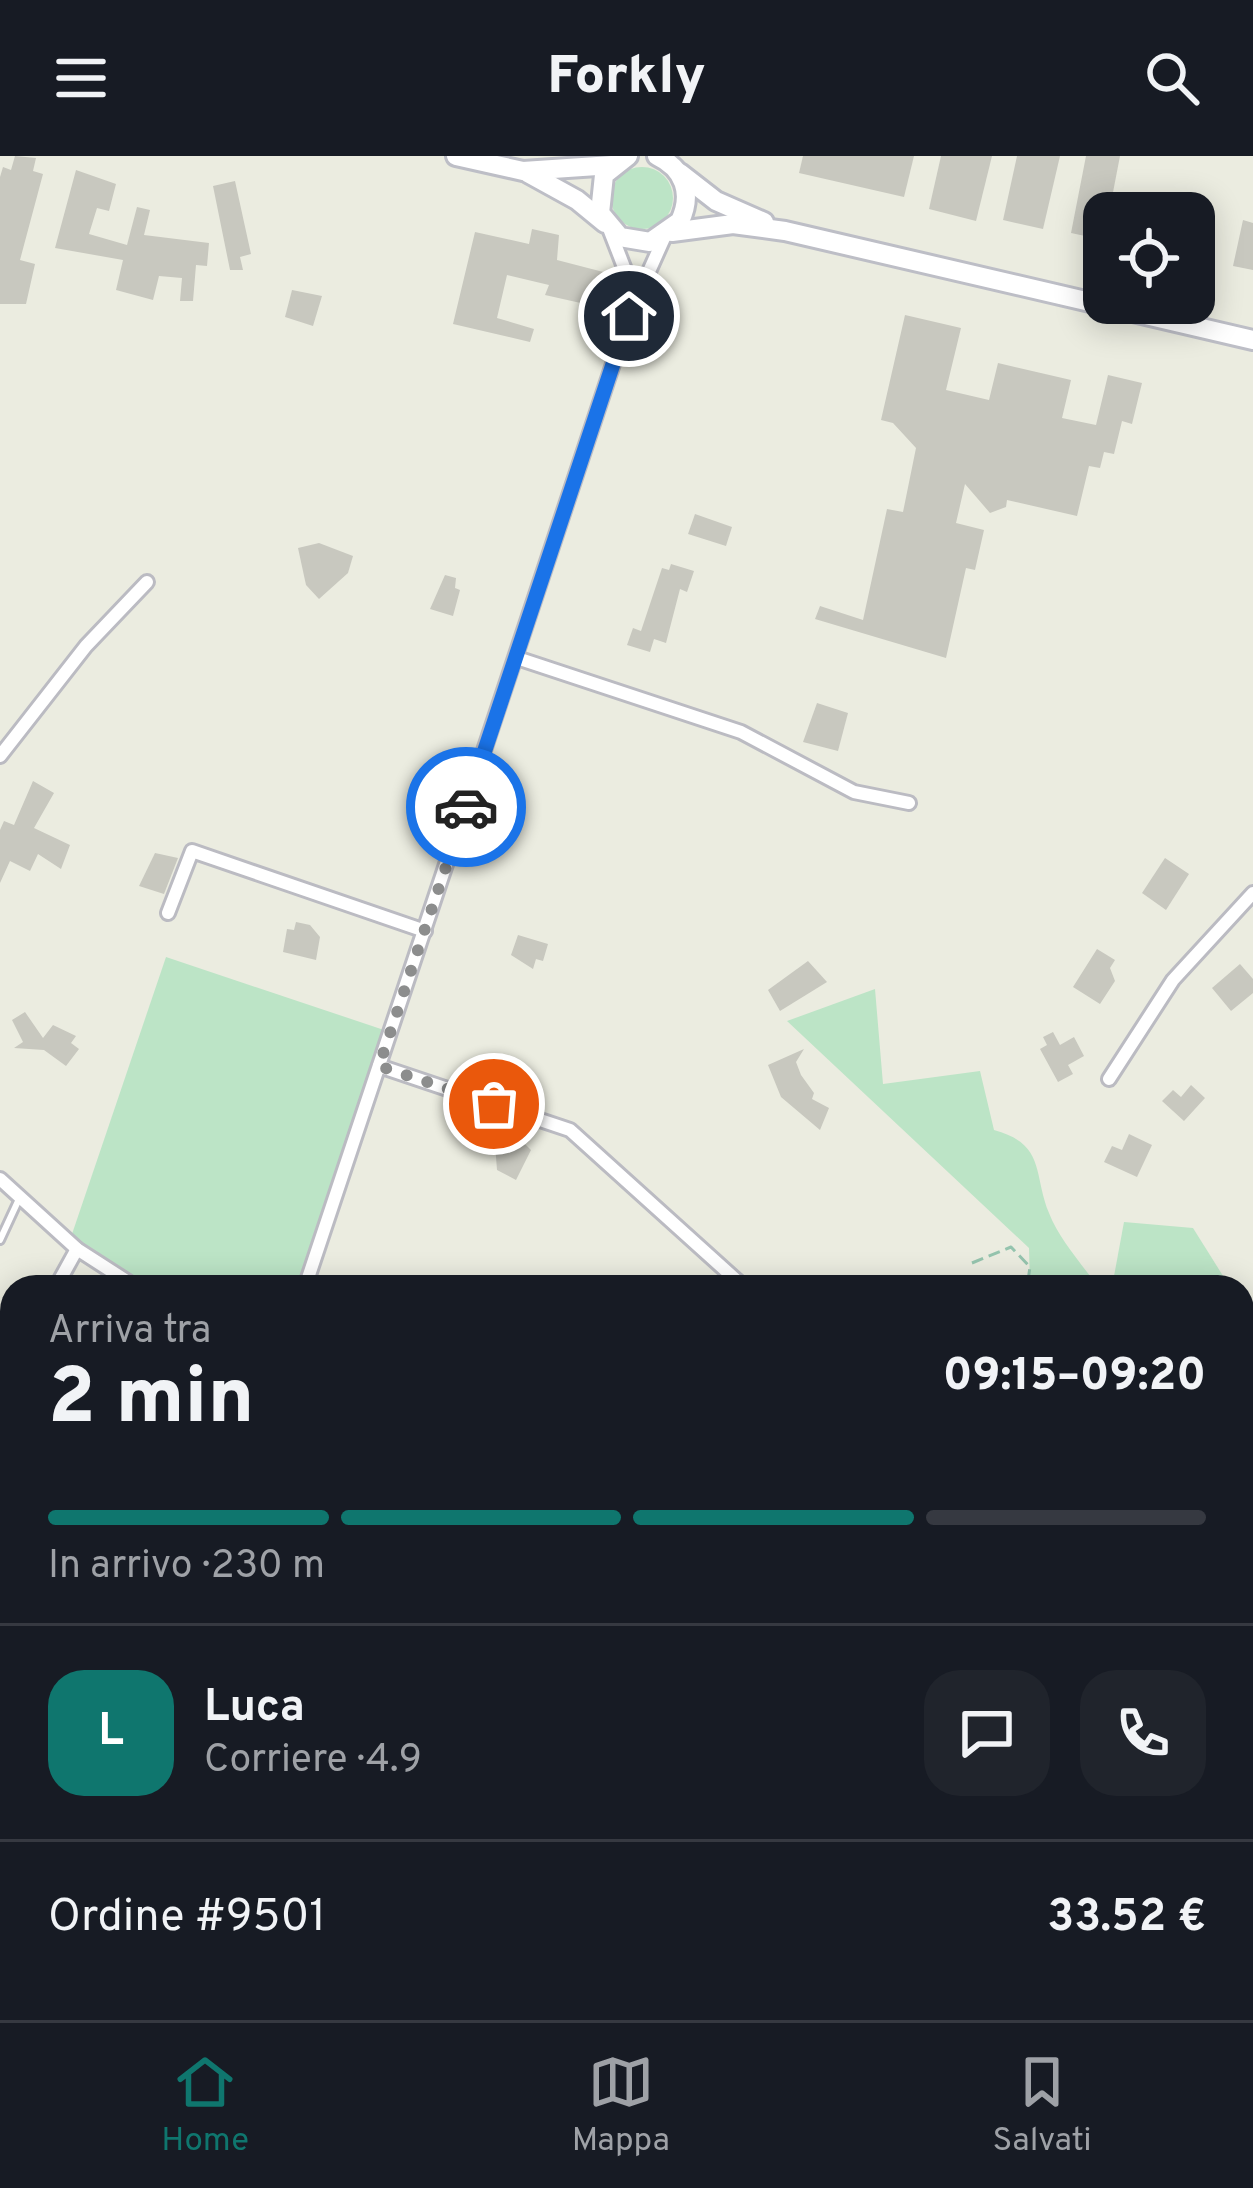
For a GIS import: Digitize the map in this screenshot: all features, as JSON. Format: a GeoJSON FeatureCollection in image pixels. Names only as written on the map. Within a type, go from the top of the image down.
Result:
{"type":"FeatureCollection","features":[{"type":"Feature","properties":{"kind":"main road"},"geometry":{"type":"LineString","coordinates":[[456,156],[524,171],[578,200],[634,242],[733,224],[785,231],[1253,340]]}},
{"type":"Feature","properties":{"kind":"main road"},"geometry":{"type":"LineString","coordinates":[[524,171],[620,159]]}},
{"type":"Feature","properties":{"kind":"main road"},"geometry":{"type":"LineString","coordinates":[[607,226],[598,187],[620,159]]}},
{"type":"Feature","properties":{"kind":"main road"},"geometry":{"type":"LineString","coordinates":[[668,234],[686,209],[671,163]]}},
{"type":"Feature","properties":{"kind":"main road"},"geometry":{"type":"LineString","coordinates":[[671,163],[716,202],[785,231]]}},
{"type":"Feature","properties":{"kind":"street"},"geometry":{"type":"LineString","coordinates":[[607,226],[628,280],[629,316]]}},
{"type":"Feature","properties":{"kind":"street"},"geometry":{"type":"LineString","coordinates":[[309,1275],[629,316],[668,234]]}},
{"type":"Feature","properties":{"kind":"street"},"geometry":{"type":"LineString","coordinates":[[0,756],[86,646],[147,581]]}},
{"type":"Feature","properties":{"kind":"street"},"geometry":{"type":"LineString","coordinates":[[517,658],[740,732],[854,792],[909,802]]}},
{"type":"Feature","properties":{"kind":"street"},"geometry":{"type":"LineString","coordinates":[[169,913],[192,851],[424,931]]}},
{"type":"Feature","properties":{"kind":"street"},"geometry":{"type":"LineString","coordinates":[[1109,1079],[1173,980],[1253,893]]}},
{"type":"Feature","properties":{"kind":"street"},"geometry":{"type":"LineString","coordinates":[[379,1066],[570,1130],[731,1275]]}},
{"type":"Feature","properties":{"kind":"street"},"geometry":{"type":"LineString","coordinates":[[0,1179],[77,1249],[117,1275]]}},
{"type":"Feature","properties":{"kind":"street"},"geometry":{"type":"LineString","coordinates":[[63,1275],[77,1249]]}},
{"type":"Feature","properties":{"kind":"lane"},"geometry":{"type":"LineString","coordinates":[[0,1240],[19,1199]]}},
{"type":"Feature","properties":{"kind":"path"},"geometry":{"type":"LineString","coordinates":[[971,1262],[1012,1247],[1030,1267],[1029,1275]]}},
{"type":"Feature","properties":{"kind":"green space"},"geometry":{"type":"Polygon","coordinates":[[[642,167],[664,176],[673,198],[664,220],[642,229],[620,220],[611,198],[620,176],[642,167]]]}},
{"type":"Feature","properties":{"kind":"green space"},"geometry":{"type":"Polygon","coordinates":[[[166,957],[384,1030],[307,1275],[131,1275],[71,1237],[166,957]]]}},
{"type":"Feature","properties":{"kind":"green space"},"geometry":{"type":"Polygon","coordinates":[[[875,989],[883,1084],[980,1071],[994,1130],[1011,1136],[1030,1152],[1053,1223],[1089,1275],[1030,1275],[1029,1248],[787,1021],[875,989]]]}},
{"type":"Feature","properties":{"kind":"green space"},"geometry":{"type":"Polygon","coordinates":[[[1124,1222],[1193,1228],[1222,1275],[1114,1275],[1124,1222]]]}},
{"type":"Feature","properties":{"kind":"building"},"geometry":{"type":"Polygon","coordinates":[[[15,156],[36,158],[33,171],[43,174],[20,260],[35,264],[26,304],[0,304],[0,177],[3,167],[11,170],[15,156]]]}},
{"type":"Feature","properties":{"kind":"building"},"geometry":{"type":"Polygon","coordinates":[[[803,156],[914,156],[904,197],[799,173],[803,156]]]}},
{"type":"Feature","properties":{"kind":"building"},"geometry":{"type":"Polygon","coordinates":[[[941,156],[992,156],[976,221],[929,209],[941,156]]]}},
{"type":"Feature","properties":{"kind":"building"},"geometry":{"type":"Polygon","coordinates":[[[1017,156],[1060,156],[1043,229],[1003,220],[1017,156]]]}},
{"type":"Feature","properties":{"kind":"building"},"geometry":{"type":"Polygon","coordinates":[[[1086,156],[1120,156],[1113,192],[1083,192],[1083,236],[1071,233],[1086,156]]]}},
{"type":"Feature","properties":{"kind":"building"},"geometry":{"type":"Polygon","coordinates":[[[76,170],[116,184],[109,211],[97,208],[89,234],[127,245],[137,207],[150,210],[144,235],[209,243],[207,266],[196,265],[193,301],[180,301],[182,278],[159,276],[153,300],[116,290],[123,260],[55,248],[76,170]]]}},
{"type":"Feature","properties":{"kind":"building"},"geometry":{"type":"Polygon","coordinates":[[[235,181],[251,254],[240,257],[243,270],[230,270],[213,186],[235,181]]]}},
{"type":"Feature","properties":{"kind":"building"},"geometry":{"type":"Polygon","coordinates":[[[1243,220],[1253,223],[1253,270],[1233,266],[1243,220]]]}},
{"type":"Feature","properties":{"kind":"building"},"geometry":{"type":"Polygon","coordinates":[[[532,229],[559,235],[557,260],[611,274],[603,308],[545,295],[549,285],[507,275],[497,318],[534,329],[530,342],[453,324],[475,232],[529,244],[532,229]]]}},
{"type":"Feature","properties":{"kind":"building"},"geometry":{"type":"Polygon","coordinates":[[[292,290],[322,296],[313,326],[285,317],[292,290]]]}},
{"type":"Feature","properties":{"kind":"building"},"geometry":{"type":"Polygon","coordinates":[[[905,315],[961,328],[946,390],[989,400],[998,363],[1071,380],[1062,418],[1096,425],[1108,375],[1142,383],[1132,424],[1122,421],[1114,454],[1104,452],[1100,468],[1089,466],[1077,516],[1007,500],[1006,507],[990,513],[965,484],[956,523],[984,530],[975,570],[966,568],[946,658],[815,619],[820,606],[863,620],[887,509],[903,512],[916,448],[893,423],[881,420],[905,315]]]}},
{"type":"Feature","properties":{"kind":"building"},"geometry":{"type":"Polygon","coordinates":[[[695,514],[732,527],[726,546],[688,534],[695,514]]]}},
{"type":"Feature","properties":{"kind":"building"},"geometry":{"type":"Polygon","coordinates":[[[319,543],[353,556],[348,573],[319,599],[306,585],[298,548],[319,543]]]}},
{"type":"Feature","properties":{"kind":"building"},"geometry":{"type":"Polygon","coordinates":[[[671,564],[694,571],[687,592],[680,589],[666,643],[654,639],[650,652],[627,645],[633,628],[641,631],[662,568],[669,570],[671,564]]]}},
{"type":"Feature","properties":{"kind":"building"},"geometry":{"type":"Polygon","coordinates":[[[445,575],[456,578],[455,588],[460,590],[453,616],[430,609],[445,575]]]}},
{"type":"Feature","properties":{"kind":"building"},"geometry":{"type":"Polygon","coordinates":[[[817,703],[848,713],[838,751],[803,742],[817,703]]]}},
{"type":"Feature","properties":{"kind":"building"},"geometry":{"type":"Polygon","coordinates":[[[33,781],[54,793],[34,828],[70,845],[61,869],[38,854],[30,871],[10,861],[0,883],[0,830],[4,821],[14,825],[33,781]]]}},
{"type":"Feature","properties":{"kind":"building"},"geometry":{"type":"Polygon","coordinates":[[[155,853],[178,858],[164,894],[139,886],[155,853]]]}},
{"type":"Feature","properties":{"kind":"building"},"geometry":{"type":"Polygon","coordinates":[[[1165,858],[1189,874],[1166,910],[1142,893],[1165,858]]]}},
{"type":"Feature","properties":{"kind":"building"},"geometry":{"type":"Polygon","coordinates":[[[296,922],[310,925],[320,937],[316,960],[283,952],[287,929],[294,930],[296,922]]]}},
{"type":"Feature","properties":{"kind":"building"},"geometry":{"type":"Polygon","coordinates":[[[518,935],[548,944],[543,961],[536,959],[533,969],[511,955],[518,935]]]}},
{"type":"Feature","properties":{"kind":"building"},"geometry":{"type":"Polygon","coordinates":[[[1097,949],[1115,960],[1110,968],[1115,981],[1100,1004],[1073,987],[1097,949]]]}},
{"type":"Feature","properties":{"kind":"building"},"geometry":{"type":"Polygon","coordinates":[[[808,961],[827,982],[780,1011],[768,990],[808,961]]]}},
{"type":"Feature","properties":{"kind":"building"},"geometry":{"type":"Polygon","coordinates":[[[1240,964],[1253,979],[1253,993],[1231,1011],[1212,988],[1240,964]]]}},
{"type":"Feature","properties":{"kind":"building"},"geometry":{"type":"Polygon","coordinates":[[[25,1012],[43,1038],[53,1025],[76,1036],[71,1043],[79,1049],[66,1066],[44,1050],[14,1048],[23,1042],[12,1020],[25,1012]]]}},
{"type":"Feature","properties":{"kind":"building"},"geometry":{"type":"Polygon","coordinates":[[[1053,1032],[1060,1045],[1074,1037],[1084,1056],[1068,1065],[1073,1074],[1058,1082],[1040,1049],[1047,1045],[1043,1037],[1053,1032]]]}},
{"type":"Feature","properties":{"kind":"building"},"geometry":{"type":"Polygon","coordinates":[[[804,1049],[796,1062],[801,1075],[814,1093],[812,1099],[829,1108],[820,1130],[781,1097],[768,1065],[804,1049]]]}},
{"type":"Feature","properties":{"kind":"building"},"geometry":{"type":"Polygon","coordinates":[[[1191,1085],[1205,1098],[1184,1121],[1162,1101],[1173,1090],[1181,1097],[1191,1085]]]}},
{"type":"Feature","properties":{"kind":"building"},"geometry":{"type":"Polygon","coordinates":[[[490,1129],[517,1136],[531,1150],[516,1180],[497,1170],[495,1144],[486,1141],[490,1129]]]}},
{"type":"Feature","properties":{"kind":"building"},"geometry":{"type":"Polygon","coordinates":[[[1129,1134],[1152,1145],[1137,1177],[1104,1162],[1112,1146],[1122,1150],[1129,1134]]]}},
{"type":"Feature","properties":{"kind":"way so far"},"geometry":{"type":"LineString","coordinates":[[466,807],[379,1066],[494,1104]]}},
{"type":"Feature","properties":{"kind":"route"},"geometry":{"type":"LineString","coordinates":[[466,807],[629,316]]}}]}
